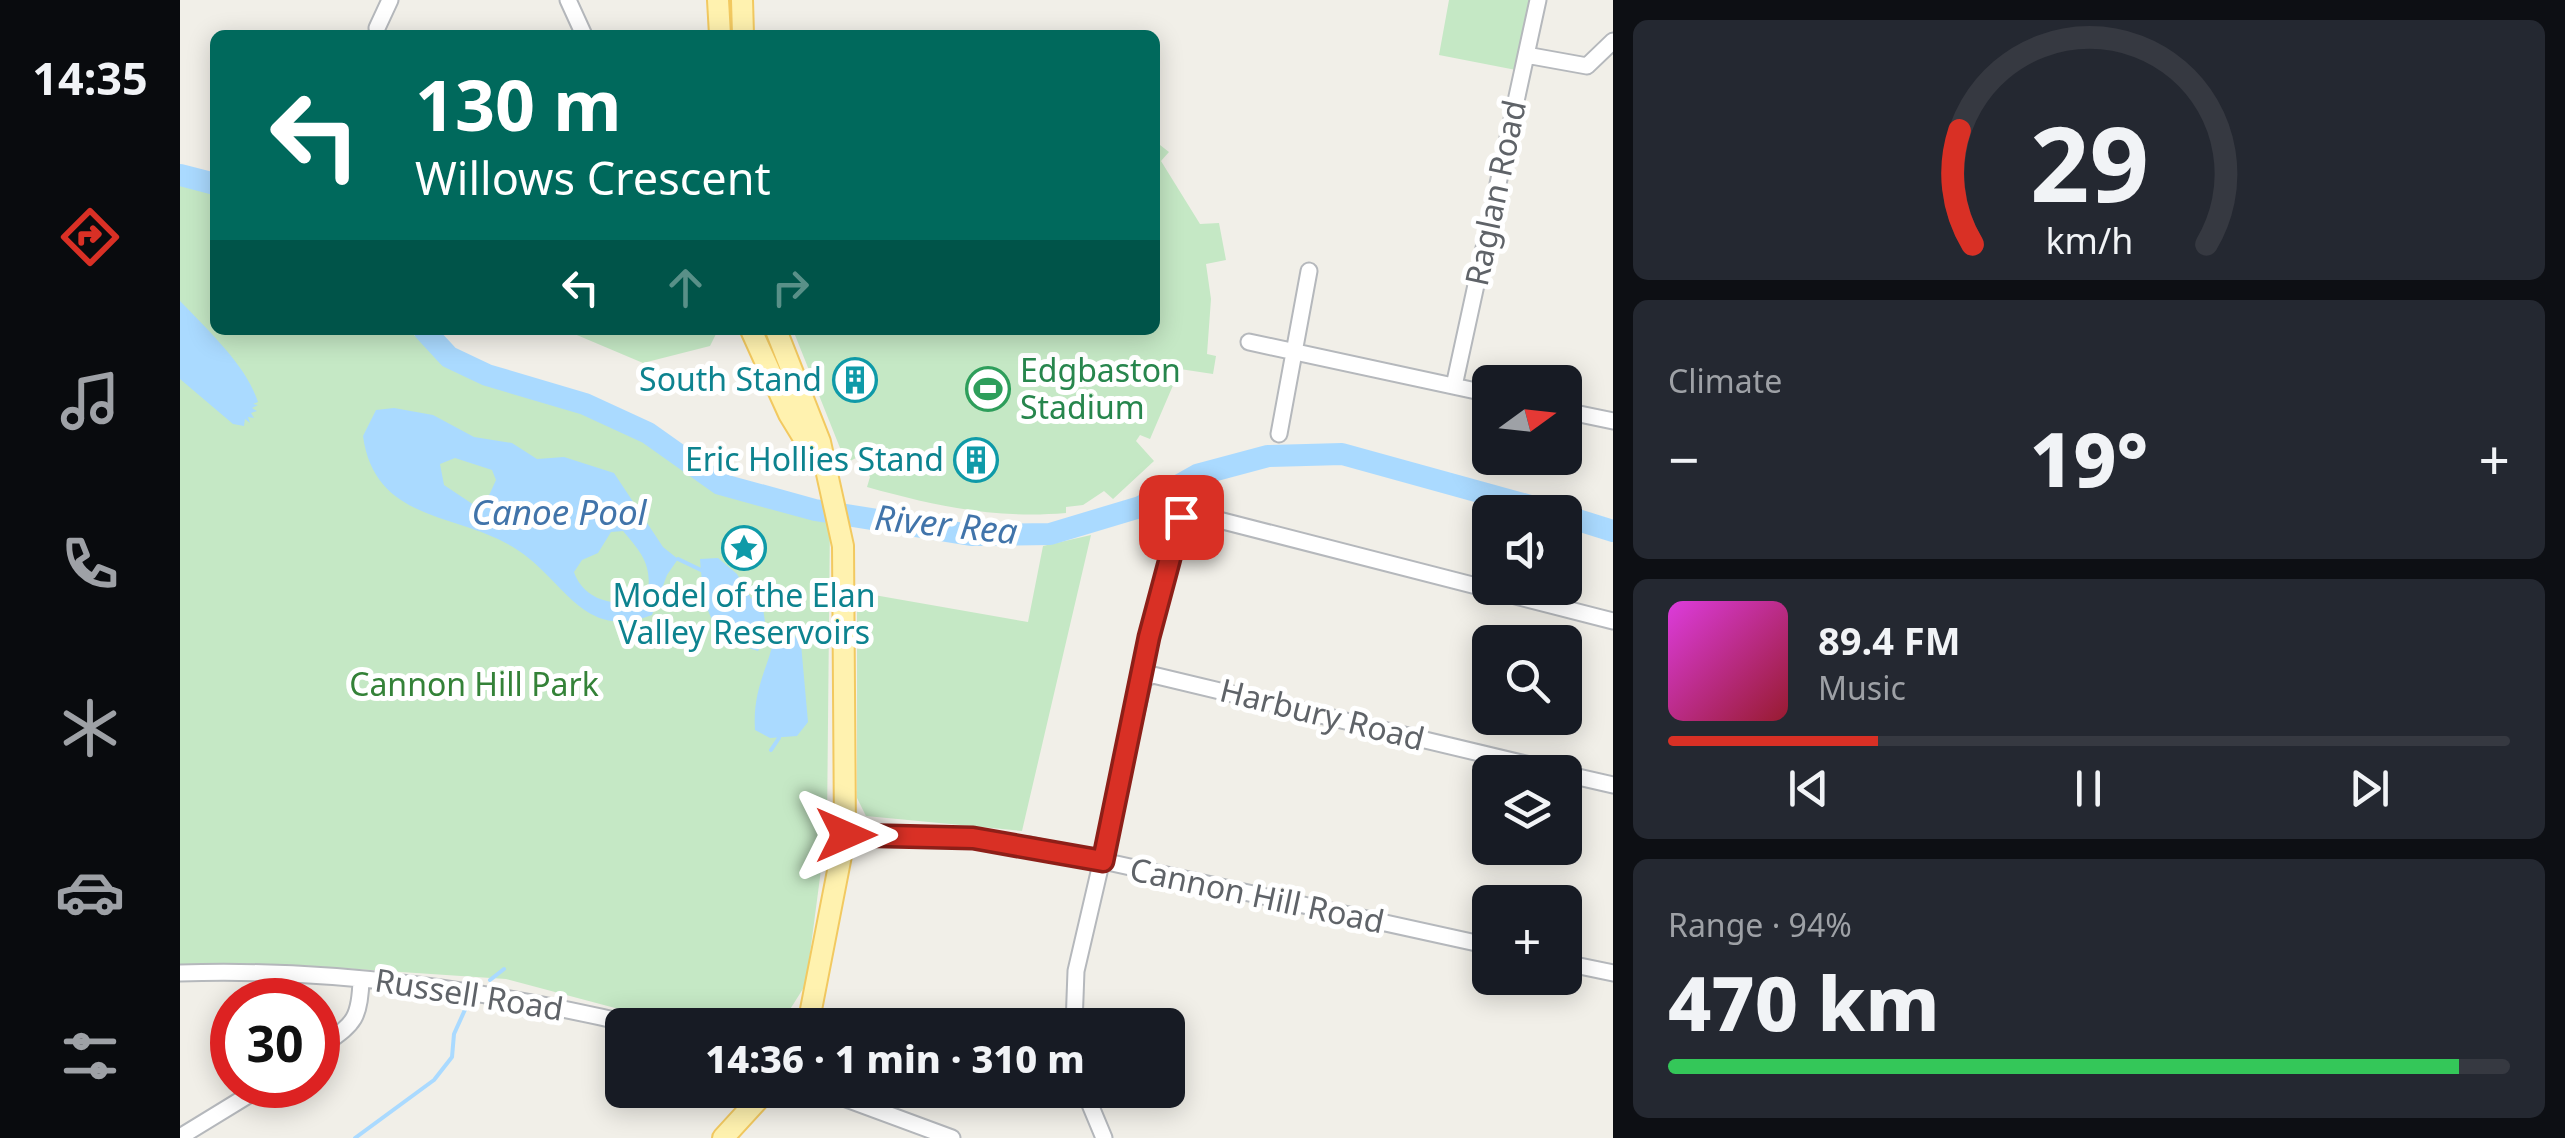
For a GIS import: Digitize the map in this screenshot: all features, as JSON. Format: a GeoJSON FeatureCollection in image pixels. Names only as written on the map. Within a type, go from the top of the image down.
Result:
{"type":"FeatureCollection","features":[{"type":"Feature","properties":{"kind":"main road"},"geometry":{"type":"LineString","coordinates":[[718,0],[720,30]]}},
{"type":"Feature","properties":{"kind":"main road"},"geometry":{"type":"LineString","coordinates":[[742,0],[744,30]]}},
{"type":"Feature","properties":{"kind":"main road"},"geometry":{"type":"LineString","coordinates":[[752,335],[789,414],[833,488]]}},
{"type":"Feature","properties":{"kind":"main road"},"geometry":{"type":"LineString","coordinates":[[777,335],[833,488],[842,529],[846,835],[811,1008]]}},
{"type":"Feature","properties":{"kind":"main road"},"geometry":{"type":"LineString","coordinates":[[723,1138],[755,1108]]}},
{"type":"Feature","properties":{"kind":"street"},"geometry":{"type":"LineString","coordinates":[[377,28],[390,0]]}},
{"type":"Feature","properties":{"kind":"street"},"geometry":{"type":"LineString","coordinates":[[568,0],[582,30]]}},
{"type":"Feature","properties":{"kind":"street","name":"Raglan Road"},"geometry":{"type":"LineString","coordinates":[[1454,386],[1538,0]]}},
{"type":"Feature","properties":{"kind":"street"},"geometry":{"type":"LineString","coordinates":[[1526,54],[1586,66],[1612,41]]}},
{"type":"Feature","properties":{"kind":"street"},"geometry":{"type":"LineString","coordinates":[[1279,434],[1308,271]]}},
{"type":"Feature","properties":{"kind":"street"},"geometry":{"type":"LineString","coordinates":[[1248,342],[1472,390]]}},
{"type":"Feature","properties":{"kind":"street"},"geometry":{"type":"LineString","coordinates":[[1582,415],[1612,421]]}},
{"type":"Feature","properties":{"kind":"street"},"geometry":{"type":"LineString","coordinates":[[1075,1008],[1076,970],[1175,527],[1181,517],[1191,514],[1612,621]]}},
{"type":"Feature","properties":{"kind":"street","name":"Harbury Road"},"geometry":{"type":"LineString","coordinates":[[1144,679],[1153,675],[1487,755]]}},
{"type":"Feature","properties":{"kind":"street","name":"Harbury Road"},"geometry":{"type":"LineString","coordinates":[[1582,778],[1612,785]]}},
{"type":"Feature","properties":{"kind":"street","name":"Cannon Hill Road"},"geometry":{"type":"LineString","coordinates":[[846,835],[973,838],[1103,861],[1472,942]]}},
{"type":"Feature","properties":{"kind":"street"},"geometry":{"type":"LineString","coordinates":[[1582,967],[1612,974]]}},
{"type":"Feature","properties":{"kind":"street","name":"Russell Road"},"geometry":{"type":"LineString","coordinates":[[180,973],[361,979],[462,988],[605,1018]]}},
{"type":"Feature","properties":{"kind":"street"},"geometry":{"type":"LineString","coordinates":[[340,1033],[360,1012],[361,979]]}},
{"type":"Feature","properties":{"kind":"street"},"geometry":{"type":"LineString","coordinates":[[180,1137],[228,1108]]}},
{"type":"Feature","properties":{"kind":"street"},"geometry":{"type":"LineString","coordinates":[[871,1108],[952,1138]]}},
{"type":"Feature","properties":{"kind":"street"},"geometry":{"type":"LineString","coordinates":[[1092,1108],[1104,1138]]}},
{"type":"Feature","properties":{"kind":"green space"},"geometry":{"type":"Polygon","coordinates":[[[1449,0],[1531,0],[1516,70],[1439,55],[1449,0]]]}},
{"type":"Feature","properties":{"kind":"green space"},"geometry":{"type":"Polygon","coordinates":[[[1160,145],[1169,152],[1161,161],[1200,224],[1219,223],[1226,260],[1206,264],[1211,299],[1207,354],[1216,356],[1213,374],[1180,369],[1150,439],[1140,435],[1136,441],[1154,461],[1113,499],[1104,491],[1083,505],[1066,507],[1066,513],[1040,514],[965,509],[867,487],[870,477],[856,458],[846,463],[795,335],[1160,335],[1160,145]]]}},
{"type":"Feature","properties":{"kind":"green space","name":"Cannon Hill Park"},"geometry":{"type":"Polygon","coordinates":[[[180,184],[210,192],[210,335],[414,335],[460,369],[643,437],[720,491],[830,520],[827,824],[806,984],[791,1008],[615,1008],[506,979],[296,965],[180,965],[180,184]]]}},
{"type":"Feature","properties":{"kind":"green space"},"geometry":{"type":"Polygon","coordinates":[[[577,335],[716,335],[710,346],[643,363],[577,335]]]}},
{"type":"Feature","properties":{"kind":"green space"},"geometry":{"type":"Polygon","coordinates":[[[1091,535],[1022,831],[866,816],[857,798],[857,592],[1028,622],[1043,546],[1091,535]]]}},
{"type":"Feature","properties":{"kind":"water"},"geometry":{"type":"Polygon","coordinates":[[[180,301],[246,377],[258,402],[252,408],[257,411],[251,413],[254,418],[248,417],[250,423],[245,419],[244,426],[233,424],[180,379],[180,301]]]}},
{"type":"Feature","properties":{"kind":"water","name":"Canoe Pool"},"geometry":{"type":"Polygon","coordinates":[[[394,408],[433,415],[474,437],[512,443],[537,459],[564,457],[614,473],[663,547],[678,559],[667,575],[652,615],[628,621],[592,614],[516,549],[402,501],[384,486],[371,465],[363,436],[376,410],[394,408]],[[455,458],[440,464],[444,485],[474,505],[485,504],[496,480],[492,470],[455,458]],[[623,531],[611,532],[598,553],[582,560],[574,572],[586,591],[605,601],[627,601],[648,591],[646,565],[623,531]]]}},
{"type":"Feature","properties":{"kind":"water"},"geometry":{"type":"Polygon","coordinates":[[[718,558],[737,574],[751,598],[763,608],[767,636],[758,651],[728,636],[711,617],[703,592],[700,559],[718,558]]]}},
{"type":"Feature","properties":{"kind":"water"},"geometry":{"type":"Polygon","coordinates":[[[777,625],[792,632],[801,644],[808,722],[797,736],[770,738],[755,730],[755,714],[777,625]]]}},
{"type":"Feature","properties":{"kind":"waterway","name":"River Rea"},"geometry":{"type":"LineString","coordinates":[[180,175],[210,183]]}},
{"type":"Feature","properties":{"kind":"waterway","name":"River Rea"},"geometry":{"type":"LineString","coordinates":[[429,335],[449,357],[487,375],[585,404],[648,433],[720,484],[815,510],[971,535],[1050,534],[1140,507],[1197,475],[1268,456],[1342,454],[1490,495]]}},
{"type":"Feature","properties":{"kind":"waterway","name":"River Rea"},"geometry":{"type":"LineString","coordinates":[[1582,521],[1613,531]]}},
{"type":"Feature","properties":{"kind":"waterway"},"geometry":{"type":"LineString","coordinates":[[678,559],[701,570]]}},
{"type":"Feature","properties":{"kind":"waterway"},"geometry":{"type":"LineString","coordinates":[[767,625],[777,625]]}},
{"type":"Feature","properties":{"kind":"waterway"},"geometry":{"type":"LineString","coordinates":[[771,750],[779,738]]}},
{"type":"Feature","properties":{"kind":"waterway"},"geometry":{"type":"LineString","coordinates":[[490,980],[504,969]]}},
{"type":"Feature","properties":{"kind":"waterway"},"geometry":{"type":"LineString","coordinates":[[355,1138],[434,1080],[452,1057],[454,1034],[468,1003]]}},
{"type":"Feature","properties":{"kind":"place","name":"South Stand"},"geometry":{"type":"Point","coordinates":[855,380]}},
{"type":"Feature","properties":{"kind":"place","name":"Edgbaston Stadium"},"geometry":{"type":"Point","coordinates":[988,389]}},
{"type":"Feature","properties":{"kind":"place","name":"Eric Hollies Stand"},"geometry":{"type":"Point","coordinates":[976,460]}},
{"type":"Feature","properties":{"kind":"place","name":"Model of the Elan Valley Reservoirs"},"geometry":{"type":"Point","coordinates":[744,548]}},
{"type":"Feature","properties":{"kind":"route"},"geometry":{"type":"LineString","coordinates":[[846,835],[973,838],[1103,861],[1139,686],[1144,679],[1149,637],[1175,527],[1181,517]]}}]}
